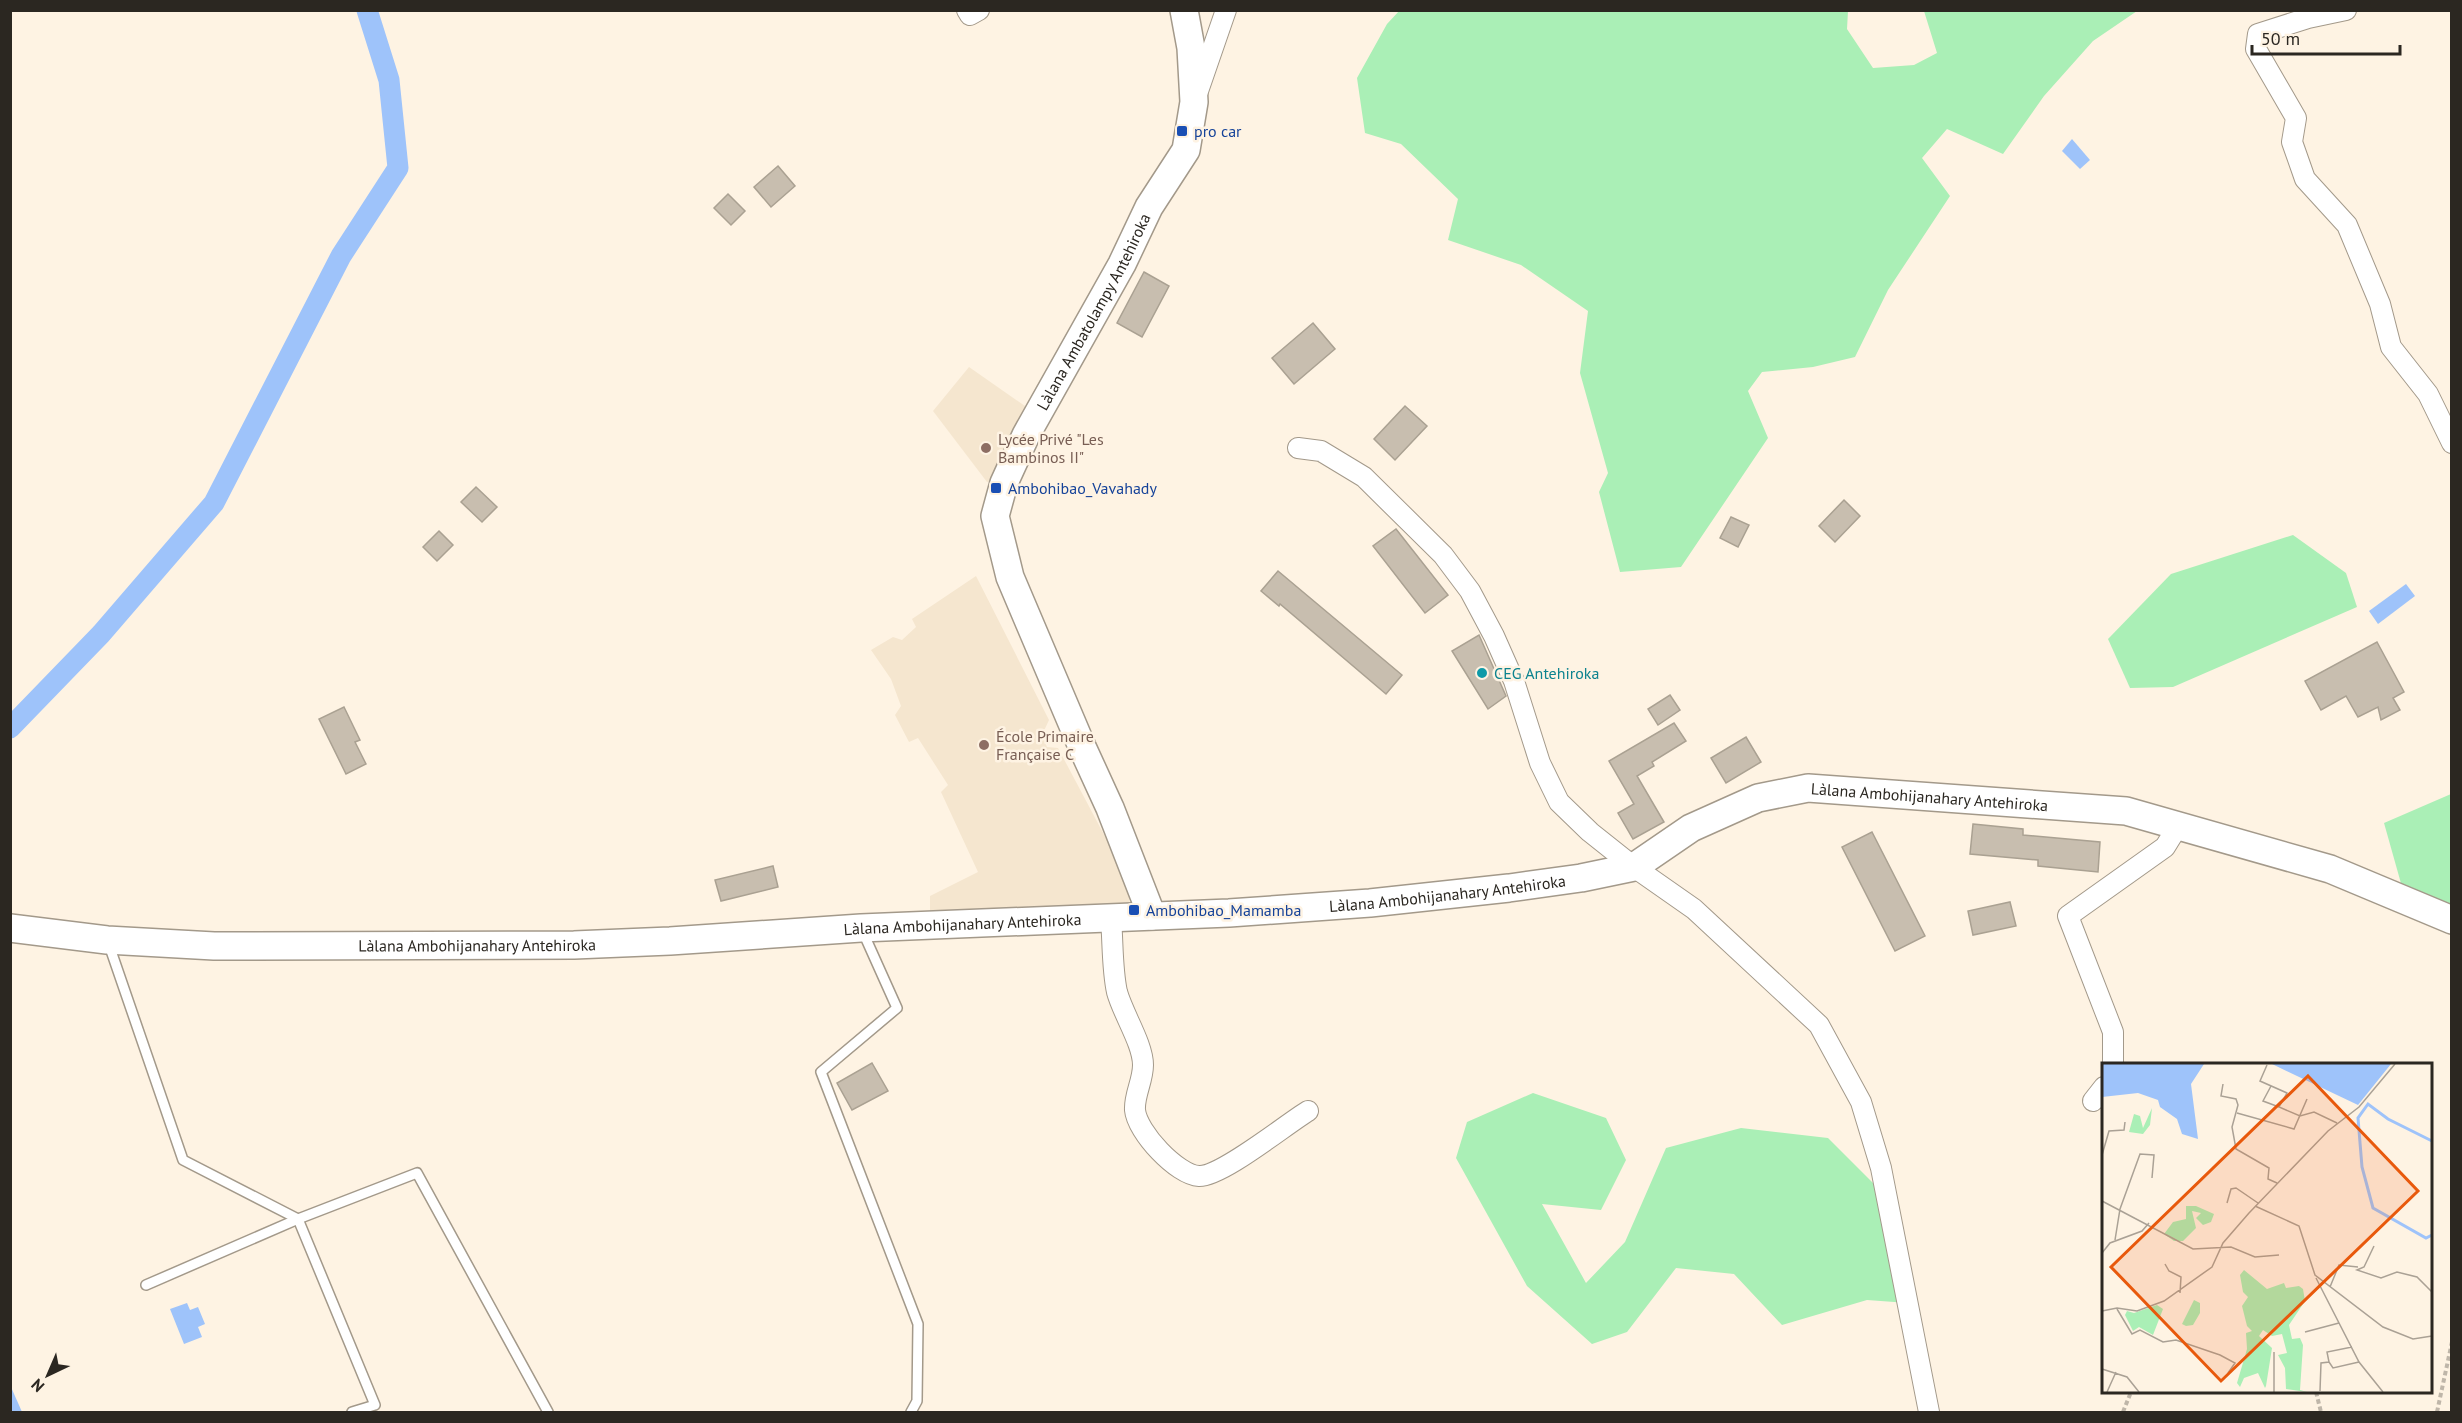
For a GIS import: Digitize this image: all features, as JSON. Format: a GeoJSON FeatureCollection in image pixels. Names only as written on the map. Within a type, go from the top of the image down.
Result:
{"type":"FeatureCollection","features":[{"type":"Feature","properties":{"kind":"street"},"geometry":{"type":"LineString","coordinates":[[967,10],[970,15],[979,10]]}},
{"type":"Feature","properties":{"kind":"street","name":"Làlana Ambatolampy Antehiroka"},"geometry":{"type":"LineString","coordinates":[[1152,916],[1110,807],[1083,749],[1011,577],[995,516],[1004,483],[1026,435],[1122,264],[1149,207],[1186,150],[1194,102],[1191,48],[1184,10]]}},
{"type":"Feature","properties":{"kind":"street"},"geometry":{"type":"LineString","coordinates":[[1194,102],[1226,10]]}},
{"type":"Feature","properties":{"kind":"street"},"geometry":{"type":"LineString","coordinates":[[2346,10],[2307,18],[2258,34],[2256,49],[2296,118],[2292,142],[2305,179],[2347,225],[2380,304],[2391,347],[2428,394],[2451,443]]}},
{"type":"Feature","properties":{"kind":"street"},"geometry":{"type":"LineString","coordinates":[[1298,448],[1321,451],[1364,477],[1443,555],[1470,591],[1514,681],[1540,764],[1559,802],[1590,832],[1634,867],[1694,909],[1819,1025],[1861,1102],[1881,1168],[1929,1413]]}},
{"type":"Feature","properties":{"kind":"street","name":"Làlana Ambohijanahary Antehiroka"},"geometry":{"type":"LineString","coordinates":[[10,928],[107,940],[214,946],[574,945],[861,928],[1111,919],[1370,903],[1509,888],[1581,878],[1634,867],[1691,828],[1758,798],[1808,788],[2126,811],[2330,869],[2451,920]]}},
{"type":"Feature","properties":{"kind":"street"},"geometry":{"type":"LineString","coordinates":[[2113,1063],[2113,1032],[2068,916],[2165,847],[2178,826]]}},
{"type":"Feature","properties":{"kind":"street"},"geometry":{"type":"LineString","coordinates":[[1111,919],[1118,994],[1143,1065],[1136,1094],[1136,1112],[1140,1127],[1163,1154],[1184,1173],[1200,1177],[1220,1170],[1308,1111]]}},
{"type":"Feature","properties":{"kind":"lane"},"geometry":{"type":"LineString","coordinates":[[861,928],[897,1008],[821,1072],[918,1324],[917,1401],[911,1413]]}},
{"type":"Feature","properties":{"kind":"lane"},"geometry":{"type":"LineString","coordinates":[[107,940],[183,1160],[298,1219],[376,1409],[352,1413]]}},
{"type":"Feature","properties":{"kind":"lane"},"geometry":{"type":"LineString","coordinates":[[146,1285],[298,1219],[417,1173],[548,1413]]}},
{"type":"Feature","properties":{"kind":"path"},"geometry":{"type":"LineString","coordinates":[[2437,1413],[2451,1342]]}},
{"type":"Feature","properties":{"kind":"path"},"geometry":{"type":"LineString","coordinates":[[2123,1413],[2131,1393]]}},
{"type":"Feature","properties":{"kind":"path"},"geometry":{"type":"LineString","coordinates":[[2316,1393],[2321,1413]]}},
{"type":"Feature","properties":{"kind":"shaded area","name":"Lycée Privé \"Les Bambinos II\""},"geometry":{"type":"Polygon","coordinates":[[[969,367],[1025,406],[1027,416],[996,480],[987,482],[933,411],[969,367]]]}},
{"type":"Feature","properties":{"kind":"shaded area","name":"École Primaire Française C"},"geometry":{"type":"Polygon","coordinates":[[[976,576],[1049,720],[1042,735],[1047,747],[1058,748],[1127,878],[1130,906],[930,916],[930,896],[978,872],[941,792],[948,785],[918,738],[909,742],[895,715],[901,706],[891,679],[871,650],[893,637],[902,640],[916,627],[912,619],[976,576]]]}},
{"type":"Feature","properties":{"kind":"green space"},"geometry":{"type":"Polygon","coordinates":[[[1400,10],[1848,11],[1847,29],[1873,68],[1914,65],[1937,53],[1924,11],[2137,11],[2093,41],[2044,96],[2003,154],[1947,129],[1922,158],[1950,196],[1888,290],[1855,357],[1813,367],[1762,372],[1748,391],[1768,438],[1681,567],[1620,572],[1599,492],[1608,473],[1580,373],[1588,311],[1521,265],[1448,240],[1458,199],[1401,144],[1365,133],[1357,78],[1387,24],[1400,10]]]}},
{"type":"Feature","properties":{"kind":"green space"},"geometry":{"type":"Polygon","coordinates":[[[2293,535],[2346,573],[2357,607],[2173,687],[2130,688],[2108,639],[2171,574],[2293,535]]]}},
{"type":"Feature","properties":{"kind":"green space"},"geometry":{"type":"Polygon","coordinates":[[[2451,794],[2451,910],[2402,887],[2384,823],[2451,794]]]}},
{"type":"Feature","properties":{"kind":"green space"},"geometry":{"type":"Polygon","coordinates":[[[1533,1093],[1606,1118],[1626,1160],[1601,1210],[1542,1204],[1586,1283],[1625,1242],[1666,1148],[1741,1128],[1828,1138],[1887,1197],[1908,1303],[1867,1300],[1782,1325],[1734,1274],[1676,1268],[1627,1332],[1592,1344],[1527,1286],[1456,1158],[1467,1122],[1533,1093]]]}},
{"type":"Feature","properties":{"kind":"water"},"geometry":{"type":"Polygon","coordinates":[[[2072,139],[2090,160],[2080,169],[2062,151],[2072,139]]]}},
{"type":"Feature","properties":{"kind":"water"},"geometry":{"type":"Polygon","coordinates":[[[2406,584],[2415,596],[2378,624],[2369,611],[2406,584]]]}},
{"type":"Feature","properties":{"kind":"water"},"geometry":{"type":"Polygon","coordinates":[[[187,1303],[190,1310],[198,1307],[205,1324],[198,1327],[202,1337],[184,1344],[170,1309],[187,1303]]]}},
{"type":"Feature","properties":{"kind":"water"},"geometry":{"type":"Polygon","coordinates":[[[11,1387],[22,1412],[11,1412],[11,1387]]]}},
{"type":"Feature","properties":{"kind":"building"},"geometry":{"type":"Polygon","coordinates":[[[778,166],[795,186],[771,207],[754,187],[778,166]]]}},
{"type":"Feature","properties":{"kind":"building"},"geometry":{"type":"Polygon","coordinates":[[[728,194],[745,211],[731,225],[714,208],[728,194]]]}},
{"type":"Feature","properties":{"kind":"building"},"geometry":{"type":"Polygon","coordinates":[[[1144,272],[1169,286],[1142,337],[1117,323],[1144,272]]]}},
{"type":"Feature","properties":{"kind":"building"},"geometry":{"type":"Polygon","coordinates":[[[1313,323],[1335,349],[1294,384],[1272,358],[1313,323]]]}},
{"type":"Feature","properties":{"kind":"building"},"geometry":{"type":"Polygon","coordinates":[[[1405,406],[1427,426],[1395,460],[1374,439],[1405,406]]]}},
{"type":"Feature","properties":{"kind":"building"},"geometry":{"type":"Polygon","coordinates":[[[476,487],[497,507],[482,522],[461,502],[476,487]]]}},
{"type":"Feature","properties":{"kind":"building"},"geometry":{"type":"Polygon","coordinates":[[[1844,500],[1860,516],[1835,542],[1819,526],[1844,500]]]}},
{"type":"Feature","properties":{"kind":"building"},"geometry":{"type":"Polygon","coordinates":[[[1731,517],[1749,525],[1738,547],[1720,538],[1731,517]]]}},
{"type":"Feature","properties":{"kind":"building"},"geometry":{"type":"Polygon","coordinates":[[[1396,529],[1448,595],[1425,613],[1373,546],[1396,529]]]}},
{"type":"Feature","properties":{"kind":"building"},"geometry":{"type":"Polygon","coordinates":[[[439,531],[453,545],[437,561],[423,547],[439,531]]]}},
{"type":"Feature","properties":{"kind":"building"},"geometry":{"type":"Polygon","coordinates":[[[1278,571],[1402,675],[1386,694],[1280,604],[1279,606],[1261,591],[1278,571]]]}},
{"type":"Feature","properties":{"kind":"building","name":"CEG Antehiroka"},"geometry":{"type":"Polygon","coordinates":[[[1479,635],[1506,696],[1488,709],[1452,651],[1479,635]]]}},
{"type":"Feature","properties":{"kind":"building"},"geometry":{"type":"Polygon","coordinates":[[[2377,642],[2404,692],[2393,698],[2400,710],[2381,720],[2378,707],[2358,717],[2346,696],[2321,710],[2305,681],[2377,642]]]}},
{"type":"Feature","properties":{"kind":"building"},"geometry":{"type":"Polygon","coordinates":[[[1670,695],[1680,710],[1658,725],[1648,709],[1670,695]]]}},
{"type":"Feature","properties":{"kind":"building"},"geometry":{"type":"Polygon","coordinates":[[[344,707],[360,740],[355,742],[366,764],[346,774],[319,719],[344,707]]]}},
{"type":"Feature","properties":{"kind":"building"},"geometry":{"type":"Polygon","coordinates":[[[1674,723],[1686,741],[1652,762],[1654,766],[1637,776],[1664,822],[1633,839],[1618,813],[1634,804],[1609,761],[1674,723]]]}},
{"type":"Feature","properties":{"kind":"building"},"geometry":{"type":"Polygon","coordinates":[[[1746,737],[1761,762],[1726,783],[1711,758],[1746,737]]]}},
{"type":"Feature","properties":{"kind":"building"},"geometry":{"type":"Polygon","coordinates":[[[1973,824],[2023,829],[2023,835],[2100,842],[2098,872],[2038,866],[2038,860],[1970,854],[1973,824]]]}},
{"type":"Feature","properties":{"kind":"building"},"geometry":{"type":"Polygon","coordinates":[[[1872,832],[1925,936],[1895,951],[1842,847],[1872,832]]]}},
{"type":"Feature","properties":{"kind":"building"},"geometry":{"type":"Polygon","coordinates":[[[773,866],[778,887],[721,901],[715,880],[773,866]]]}},
{"type":"Feature","properties":{"kind":"building"},"geometry":{"type":"Polygon","coordinates":[[[2010,902],[2016,926],[1973,935],[1968,911],[2010,902]]]}},
{"type":"Feature","properties":{"kind":"building"},"geometry":{"type":"Polygon","coordinates":[[[872,1063],[888,1091],[852,1110],[837,1083],[872,1063]]]}},
{"type":"Feature","properties":{"kind":"waterway"},"geometry":{"type":"LineString","coordinates":[[10,728],[101,634],[214,503],[341,256],[398,168],[389,80],[367,10]]}},
{"type":"Feature","properties":{"kind":"place","name":"pro car"},"geometry":{"type":"Point","coordinates":[1182,131]}},
{"type":"Feature","properties":{"kind":"place","name":"Lycée Privé \"Les Bambinos II\""},"geometry":{"type":"Point","coordinates":[986,448]}},
{"type":"Feature","properties":{"kind":"place","name":"Ambohibao_Vavahady"},"geometry":{"type":"Point","coordinates":[996,488]}},
{"type":"Feature","properties":{"kind":"place","name":"CEG Antehiroka"},"geometry":{"type":"Point","coordinates":[1482,673]}},
{"type":"Feature","properties":{"kind":"place","name":"École Primaire Française C"},"geometry":{"type":"Point","coordinates":[984,745]}},
{"type":"Feature","properties":{"kind":"place","name":"Ambohibao_Mamamba"},"geometry":{"type":"Point","coordinates":[1134,910]}}]}
